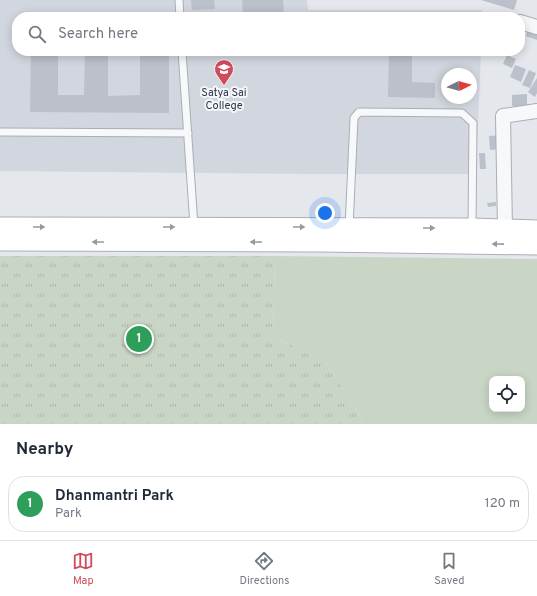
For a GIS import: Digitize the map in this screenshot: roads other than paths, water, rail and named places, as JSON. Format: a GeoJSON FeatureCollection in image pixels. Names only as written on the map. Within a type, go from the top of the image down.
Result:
{"type":"FeatureCollection","features":[{"type":"Feature","properties":{"kind":"main road"},"geometry":{"type":"LineString","coordinates":[[0,227],[118,234],[472,236],[537,244]]}},
{"type":"Feature","properties":{"kind":"main road"},"geometry":{"type":"LineString","coordinates":[[0,242],[194,227],[349,235]]}},
{"type":"Feature","properties":{"kind":"main road"},"geometry":{"type":"LineString","coordinates":[[472,236],[505,229],[537,230]]}},
{"type":"Feature","properties":{"kind":"street"},"geometry":{"type":"LineString","coordinates":[[525,23],[537,27]]}},
{"type":"Feature","properties":{"kind":"street"},"geometry":{"type":"LineString","coordinates":[[505,229],[503,116],[537,112]]}},
{"type":"Feature","properties":{"kind":"lane"},"geometry":{"type":"LineString","coordinates":[[179,0],[180,12]]}},
{"type":"Feature","properties":{"kind":"lane"},"geometry":{"type":"LineString","coordinates":[[182,56],[194,227]]}},
{"type":"Feature","properties":{"kind":"lane"},"geometry":{"type":"LineString","coordinates":[[349,235],[354,118],[359,112],[462,113],[473,124],[472,236]]}},
{"type":"Feature","properties":{"kind":"lane"},"geometry":{"type":"LineString","coordinates":[[0,132],[188,133]]}},
{"type":"Feature","properties":{"kind":"place","name":"Satya Sai College"},"geometry":{"type":"Point","coordinates":[224,86]}},
{"type":"Feature","properties":{"kind":"place","name":"Dhanmantri Park"},"geometry":{"type":"Point","coordinates":[139,339]}}]}
